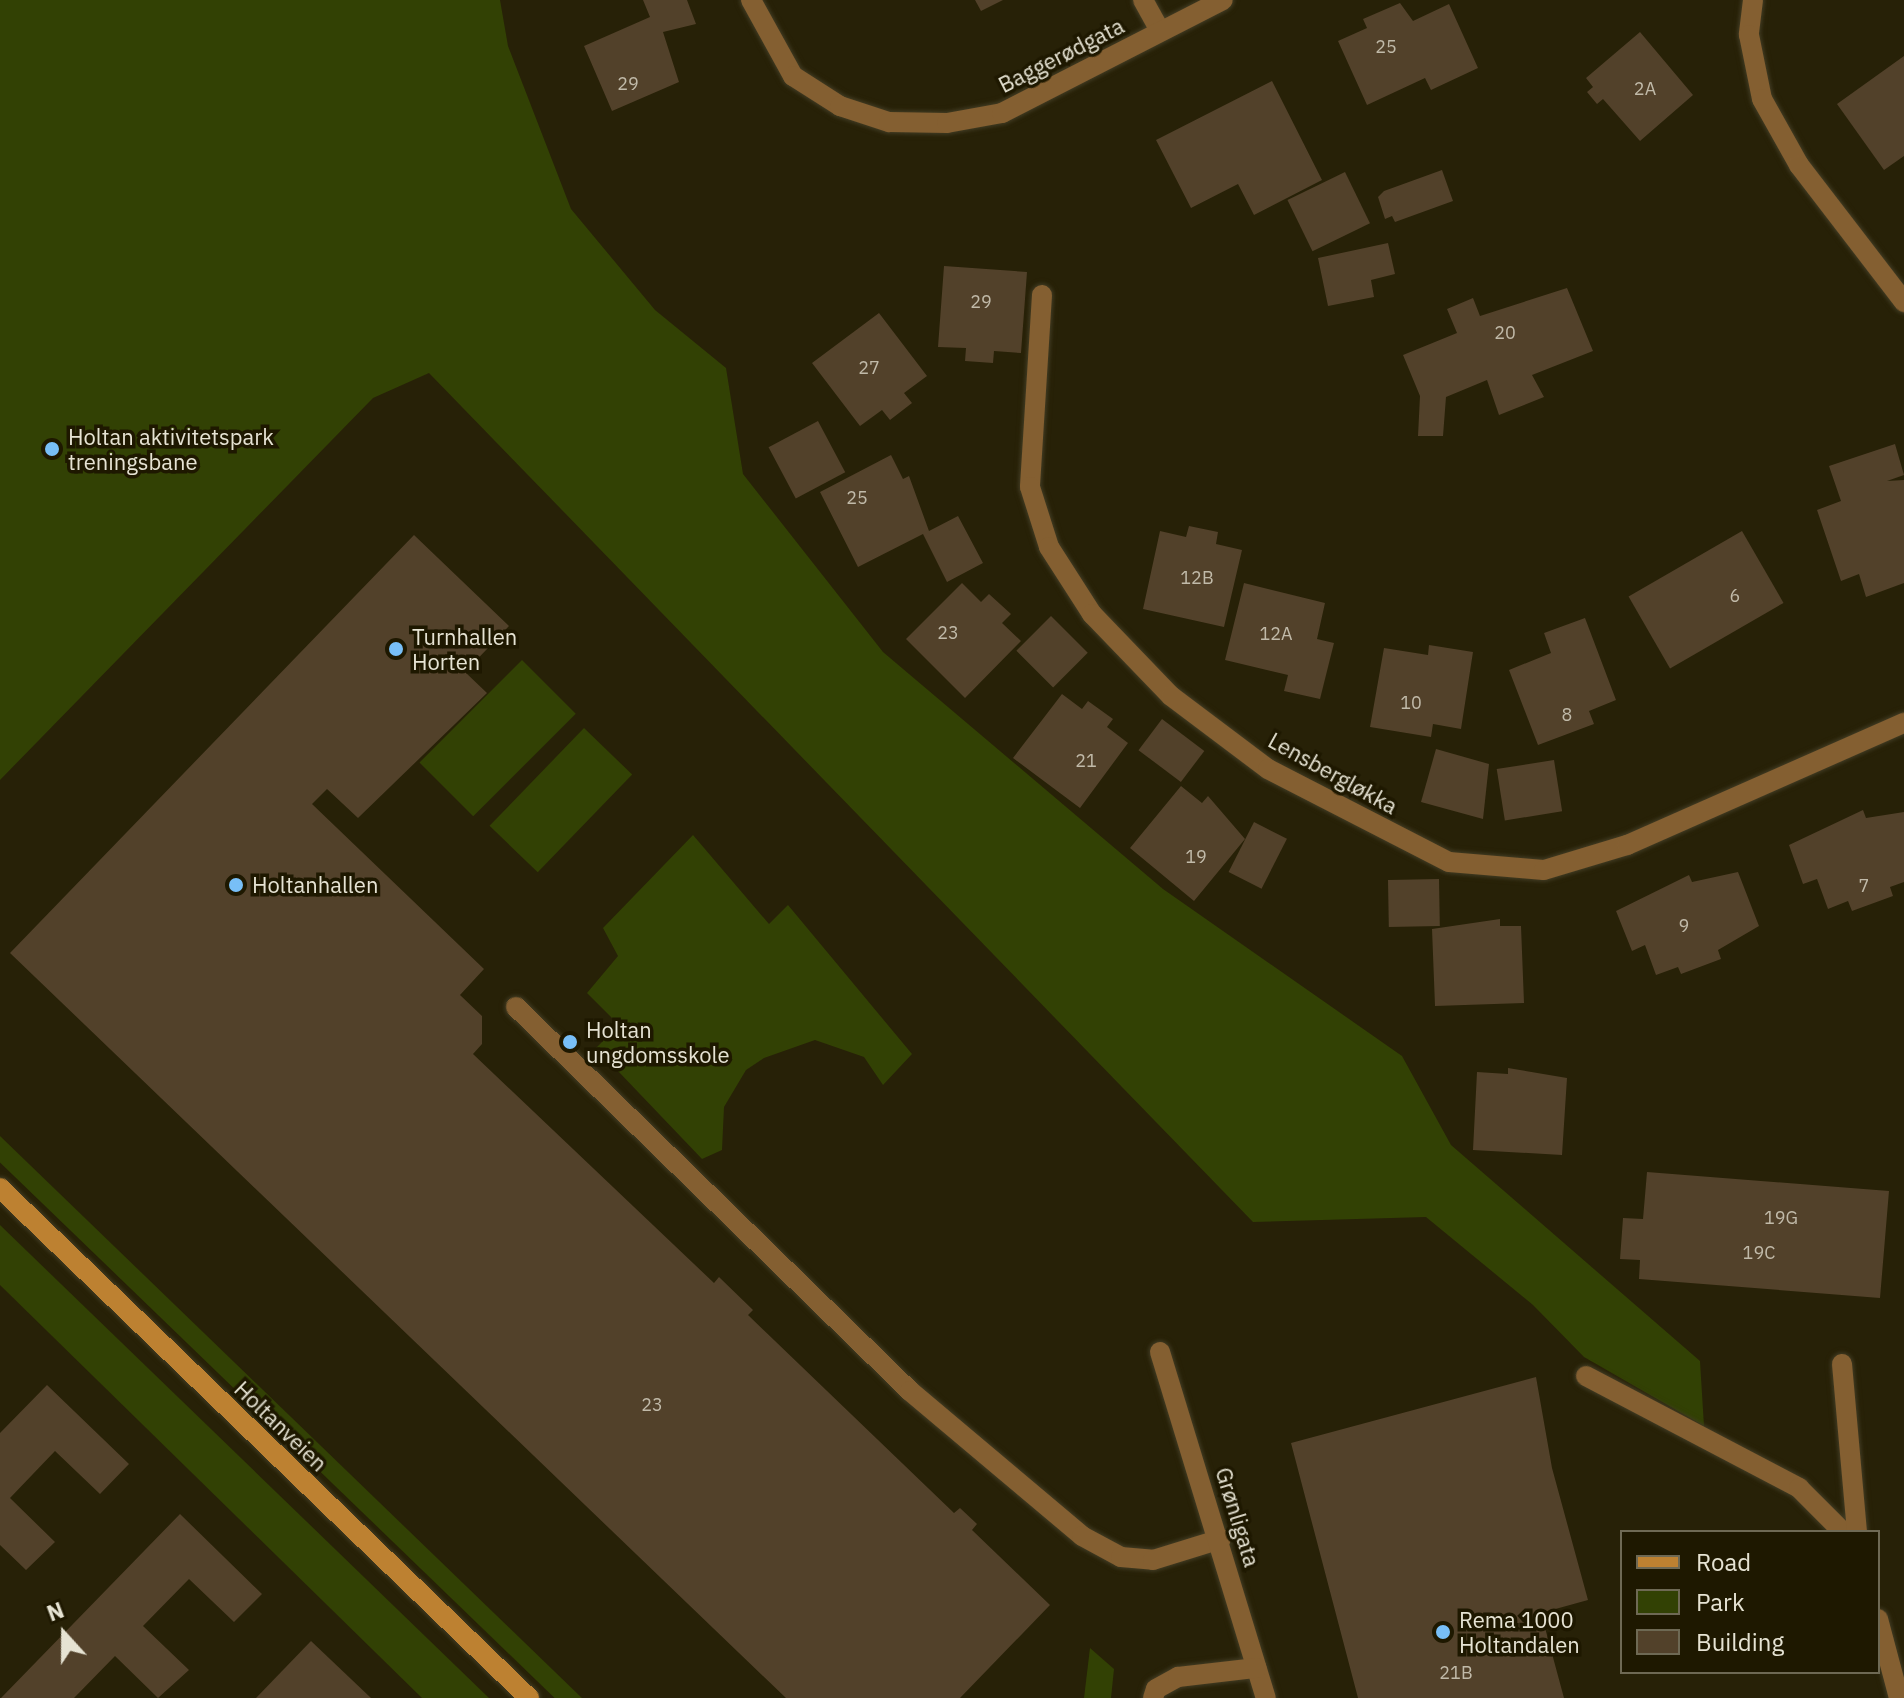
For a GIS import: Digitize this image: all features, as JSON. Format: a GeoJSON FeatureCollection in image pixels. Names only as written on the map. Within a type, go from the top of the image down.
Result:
{"type":"FeatureCollection","features":[{"type":"Feature","properties":{"kind":"main road","name":"Holtanveien"},"geometry":{"type":"LineString","coordinates":[[0,1188],[529,1698]]}},
{"type":"Feature","properties":{"kind":"street","name":"Baggerødgata"},"geometry":{"type":"LineString","coordinates":[[751,0],[793,76],[840,106],[889,122],[947,123],[1002,113],[1223,0]]}},
{"type":"Feature","properties":{"kind":"street","name":"Baggerødgata"},"geometry":{"type":"LineString","coordinates":[[1143,0],[1160,31]]}},
{"type":"Feature","properties":{"kind":"street"},"geometry":{"type":"LineString","coordinates":[[1753,0],[1749,35],[1762,99],[1799,165],[1904,302]]}},
{"type":"Feature","properties":{"kind":"street","name":"Lensbergløkka"},"geometry":{"type":"LineString","coordinates":[[1042,295],[1030,487],[1049,547],[1092,614],[1171,696],[1268,769],[1449,862],[1544,870],[1627,845],[1904,723]]}},
{"type":"Feature","properties":{"kind":"street"},"geometry":{"type":"LineString","coordinates":[[516,1007],[910,1391],[1082,1536],[1121,1557],[1153,1560],[1221,1539]]}},
{"type":"Feature","properties":{"kind":"street","name":"Grønligata"},"geometry":{"type":"LineString","coordinates":[[1160,1352],[1221,1539],[1266,1698]]}},
{"type":"Feature","properties":{"kind":"street"},"geometry":{"type":"LineString","coordinates":[[1842,1364],[1857,1530]]}},
{"type":"Feature","properties":{"kind":"street"},"geometry":{"type":"LineString","coordinates":[[1586,1376],[1799,1488],[1841,1530]]}},
{"type":"Feature","properties":{"kind":"street"},"geometry":{"type":"LineString","coordinates":[[1880,1627],[1899,1698]]}},
{"type":"Feature","properties":{"kind":"street"},"geometry":{"type":"LineString","coordinates":[[1153,1698],[1156,1689],[1178,1677],[1256,1668]]}},
{"type":"Feature","properties":{"kind":"green space"},"geometry":{"type":"Polygon","coordinates":[[[0,0],[500,0],[508,46],[571,209],[655,310],[726,368],[743,474],[883,652],[1163,889],[1402,1056],[1451,1145],[1700,1361],[1704,1426],[1584,1357],[1533,1305],[1426,1217],[1253,1222],[429,373],[373,398],[0,780],[0,0]]]}},
{"type":"Feature","properties":{"kind":"green space"},"geometry":{"type":"Polygon","coordinates":[[[522,660],[576,714],[473,816],[419,763],[522,660]]]}},
{"type":"Feature","properties":{"kind":"green space"},"geometry":{"type":"Polygon","coordinates":[[[584,728],[632,775],[538,872],[490,826],[584,728]]]}},
{"type":"Feature","properties":{"kind":"green space"},"geometry":{"type":"Polygon","coordinates":[[[693,835],[769,924],[788,905],[912,1054],[883,1085],[864,1057],[815,1040],[764,1058],[746,1070],[724,1107],[722,1150],[702,1159],[596,1048],[619,1025],[587,993],[618,956],[603,928],[693,835]]]}},
{"type":"Feature","properties":{"kind":"green space"},"geometry":{"type":"Polygon","coordinates":[[[0,1136],[582,1698],[555,1698],[0,1162],[0,1136]]]}},
{"type":"Feature","properties":{"kind":"green space"},"geometry":{"type":"Polygon","coordinates":[[[0,1225],[489,1698],[422,1698],[0,1285],[0,1225]]]}},
{"type":"Feature","properties":{"kind":"green space"},"geometry":{"type":"Polygon","coordinates":[[[1090,1648],[1114,1669],[1111,1698],[1084,1698],[1090,1648]]]}},
{"type":"Feature","properties":{"kind":"building"},"geometry":{"type":"Polygon","coordinates":[[[643,0],[687,0],[696,24],[663,32],[679,82],[612,111],[584,46],[650,17],[643,0]]]}},
{"type":"Feature","properties":{"kind":"building"},"geometry":{"type":"Polygon","coordinates":[[[975,0],[1003,0],[981,11],[975,0]]]}},
{"type":"Feature","properties":{"kind":"building"},"geometry":{"type":"Polygon","coordinates":[[[1400,3],[1413,21],[1449,4],[1478,68],[1431,90],[1425,78],[1367,105],[1338,41],[1367,28],[1363,19],[1400,3]]]}},
{"type":"Feature","properties":{"kind":"building"},"geometry":{"type":"Polygon","coordinates":[[[1640,32],[1693,95],[1640,141],[1603,99],[1597,104],[1587,92],[1593,87],[1586,78],[1640,32]]]}},
{"type":"Feature","properties":{"kind":"building"},"geometry":{"type":"Polygon","coordinates":[[[1904,56],[1904,156],[1884,170],[1837,104],[1904,56]]]}},
{"type":"Feature","properties":{"kind":"building"},"geometry":{"type":"Polygon","coordinates":[[[1272,81],[1322,180],[1254,215],[1238,184],[1191,208],[1156,140],[1272,81]]]}},
{"type":"Feature","properties":{"kind":"building"},"geometry":{"type":"Polygon","coordinates":[[[1442,170],[1453,201],[1395,222],[1392,216],[1385,219],[1378,197],[1384,191],[1442,170]]]}},
{"type":"Feature","properties":{"kind":"building"},"geometry":{"type":"Polygon","coordinates":[[[1345,172],[1370,223],[1312,251],[1287,200],[1345,172]]]}},
{"type":"Feature","properties":{"kind":"building"},"geometry":{"type":"Polygon","coordinates":[[[1388,243],[1395,274],[1371,280],[1374,297],[1328,306],[1318,258],[1388,243]]]}},
{"type":"Feature","properties":{"kind":"building"},"geometry":{"type":"Polygon","coordinates":[[[944,266],[1027,272],[1021,353],[994,351],[993,363],[965,361],[966,348],[938,347],[944,266]]]}},
{"type":"Feature","properties":{"kind":"building"},"geometry":{"type":"Polygon","coordinates":[[[1567,288],[1593,351],[1532,375],[1544,397],[1499,415],[1487,380],[1446,397],[1443,436],[1418,436],[1420,396],[1403,355],[1457,333],[1447,309],[1473,298],[1480,316],[1567,288]]]}},
{"type":"Feature","properties":{"kind":"building"},"geometry":{"type":"Polygon","coordinates":[[[879,313],[927,376],[904,393],[912,403],[890,420],[882,410],[860,426],[812,363],[879,313]]]}},
{"type":"Feature","properties":{"kind":"building"},"geometry":{"type":"Polygon","coordinates":[[[818,421],[845,472],[796,499],[769,447],[818,421]]]}},
{"type":"Feature","properties":{"kind":"building"},"geometry":{"type":"Polygon","coordinates":[[[1895,444],[1904,475],[1887,481],[1904,480],[1904,583],[1866,597],[1859,574],[1841,581],[1817,510],[1841,501],[1829,466],[1895,444]]]}},
{"type":"Feature","properties":{"kind":"building"},"geometry":{"type":"Polygon","coordinates":[[[891,455],[903,479],[909,476],[929,531],[958,516],[983,563],[947,582],[923,534],[858,567],[820,492],[891,455]]]}},
{"type":"Feature","properties":{"kind":"building"},"geometry":{"type":"Polygon","coordinates":[[[1189,526],[1218,532],[1216,544],[1242,550],[1224,627],[1143,609],[1160,531],[1186,537],[1189,526]]]}},
{"type":"Feature","properties":{"kind":"building"},"geometry":{"type":"Polygon","coordinates":[[[1742,531],[1784,603],[1670,668],[1629,596],[1742,531]]]}},
{"type":"Feature","properties":{"kind":"building"},"geometry":{"type":"Polygon","coordinates":[[[414,535],[509,626],[465,672],[487,693],[358,818],[327,789],[312,804],[484,969],[460,995],[482,1016],[482,1044],[473,1054],[714,1283],[719,1277],[753,1310],[748,1315],[954,1513],[960,1508],[977,1524],[972,1530],[1050,1605],[960,1698],[786,1698],[10,953],[414,535]]]}},
{"type":"Feature","properties":{"kind":"building"},"geometry":{"type":"Polygon","coordinates":[[[962,583],[981,602],[989,594],[1011,614],[1002,623],[1021,641],[965,698],[906,639],[962,583]]]}},
{"type":"Feature","properties":{"kind":"building"},"geometry":{"type":"Polygon","coordinates":[[[1244,583],[1325,603],[1317,639],[1334,643],[1320,699],[1284,691],[1288,675],[1225,660],[1244,583]]]}},
{"type":"Feature","properties":{"kind":"building"},"geometry":{"type":"Polygon","coordinates":[[[1051,616],[1088,653],[1053,687],[1016,651],[1051,616]]]}},
{"type":"Feature","properties":{"kind":"building"},"geometry":{"type":"Polygon","coordinates":[[[1585,618],[1616,700],[1589,711],[1594,724],[1538,745],[1509,670],[1551,653],[1544,633],[1585,618]]]}},
{"type":"Feature","properties":{"kind":"building"},"geometry":{"type":"Polygon","coordinates":[[[1429,645],[1473,652],[1461,729],[1433,724],[1431,737],[1370,727],[1384,648],[1428,655],[1429,645]]]}},
{"type":"Feature","properties":{"kind":"building"},"geometry":{"type":"Polygon","coordinates":[[[1062,694],[1082,709],[1088,701],[1113,719],[1107,727],[1128,743],[1080,808],[1013,758],[1062,694]]]}},
{"type":"Feature","properties":{"kind":"building"},"geometry":{"type":"Polygon","coordinates":[[[1162,719],[1204,751],[1181,782],[1139,750],[1162,719]]]}},
{"type":"Feature","properties":{"kind":"building"},"geometry":{"type":"Polygon","coordinates":[[[1436,749],[1489,764],[1483,819],[1421,802],[1436,749]]]}},
{"type":"Feature","properties":{"kind":"building"},"geometry":{"type":"Polygon","coordinates":[[[1554,760],[1562,811],[1505,820],[1497,769],[1554,760]]]}},
{"type":"Feature","properties":{"kind":"building"},"geometry":{"type":"Polygon","coordinates":[[[1181,786],[1202,803],[1208,796],[1245,839],[1194,901],[1130,848],[1181,786]]]}},
{"type":"Feature","properties":{"kind":"building"},"geometry":{"type":"Polygon","coordinates":[[[1863,810],[1866,818],[1904,812],[1904,882],[1890,887],[1893,896],[1852,911],[1848,901],[1828,909],[1817,879],[1803,884],[1789,845],[1863,810]]]}},
{"type":"Feature","properties":{"kind":"building"},"geometry":{"type":"Polygon","coordinates":[[[1254,822],[1287,839],[1262,889],[1229,872],[1254,822]]]}},
{"type":"Feature","properties":{"kind":"building"},"geometry":{"type":"Polygon","coordinates":[[[1738,872],[1759,926],[1718,950],[1721,959],[1681,974],[1678,967],[1656,975],[1645,945],[1632,951],[1616,911],[1689,875],[1692,882],[1738,872]]]}},
{"type":"Feature","properties":{"kind":"building"},"geometry":{"type":"Polygon","coordinates":[[[1439,879],[1440,926],[1389,927],[1388,880],[1439,879]]]}},
{"type":"Feature","properties":{"kind":"building"},"geometry":{"type":"Polygon","coordinates":[[[1500,919],[1500,926],[1521,926],[1524,1003],[1435,1006],[1432,929],[1500,919]]]}},
{"type":"Feature","properties":{"kind":"building"},"geometry":{"type":"Polygon","coordinates":[[[1508,1068],[1567,1078],[1562,1155],[1473,1150],[1477,1072],[1508,1074],[1508,1068]]]}},
{"type":"Feature","properties":{"kind":"building"},"geometry":{"type":"Polygon","coordinates":[[[1647,1172],[1889,1191],[1880,1298],[1639,1279],[1640,1260],[1620,1259],[1623,1218],[1643,1219],[1647,1172]]]}},
{"type":"Feature","properties":{"kind":"building"},"geometry":{"type":"Polygon","coordinates":[[[1536,1377],[1552,1468],[1588,1600],[1541,1613],[1564,1698],[1358,1698],[1291,1443],[1536,1377]]]}},
{"type":"Feature","properties":{"kind":"building"},"geometry":{"type":"Polygon","coordinates":[[[47,1385],[129,1464],[100,1494],[55,1451],[10,1498],[55,1542],[26,1570],[0,1545],[0,1433],[47,1385]]]}},
{"type":"Feature","properties":{"kind":"building"},"geometry":{"type":"Polygon","coordinates":[[[180,1514],[262,1594],[234,1622],[189,1579],[143,1626],[189,1670],[158,1698],[115,1656],[74,1698],[1,1698],[180,1514]]]}},
{"type":"Feature","properties":{"kind":"building"},"geometry":{"type":"Polygon","coordinates":[[[311,1641],[371,1698],[256,1698],[311,1641]]]}},
{"type":"Feature","properties":{"kind":"place","name":"Holtan aktivitetspark treningsbane"},"geometry":{"type":"Point","coordinates":[52,449]}},
{"type":"Feature","properties":{"kind":"place","name":"Turnhallen Horten"},"geometry":{"type":"Point","coordinates":[396,649]}},
{"type":"Feature","properties":{"kind":"place","name":"Holtanhallen"},"geometry":{"type":"Point","coordinates":[236,885]}},
{"type":"Feature","properties":{"kind":"place","name":"Holtan ungdomsskole"},"geometry":{"type":"Point","coordinates":[570,1042]}},
{"type":"Feature","properties":{"kind":"place","name":"Rema 1000 Holtandalen"},"geometry":{"type":"Point","coordinates":[1443,1632]}}]}
